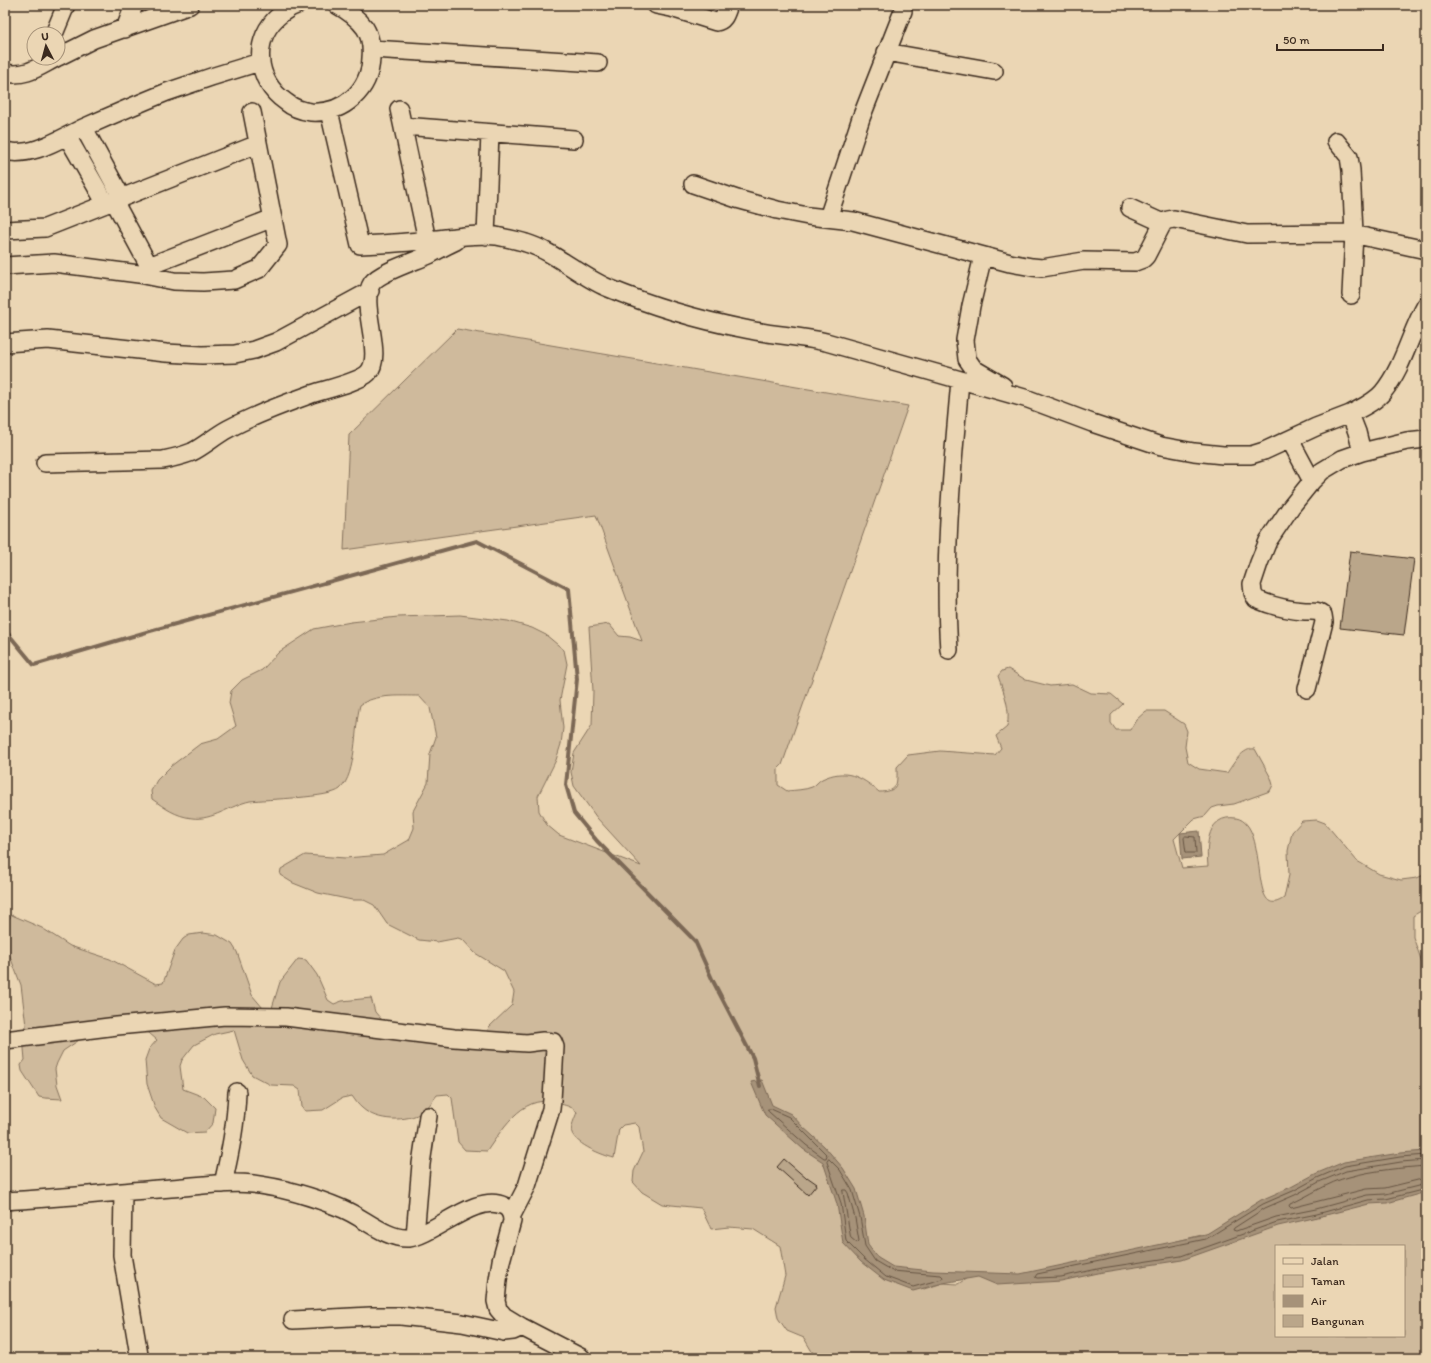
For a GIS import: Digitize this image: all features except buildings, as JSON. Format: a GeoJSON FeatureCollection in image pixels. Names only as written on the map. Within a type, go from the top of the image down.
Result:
{"type":"FeatureCollection","features":[{"type":"Feature","properties":{"kind":"street"},"geometry":{"type":"LineString","coordinates":[[57,26],[66,5]]}},
{"type":"Feature","properties":{"kind":"street"},"geometry":{"type":"LineString","coordinates":[[125,29],[134,5]]}},
{"type":"Feature","properties":{"kind":"street"},"geometry":{"type":"LineString","coordinates":[[66,53],[94,39],[190,5]]}},
{"type":"Feature","properties":{"kind":"street"},"geometry":{"type":"LineString","coordinates":[[297,5],[291,7],[273,21],[263,40],[260,62],[265,80],[276,96],[292,107],[310,112],[329,111],[348,103],[363,88],[371,69],[372,48],[365,29],[352,14],[337,5]]}},
{"type":"Feature","properties":{"kind":"street"},"geometry":{"type":"LineString","coordinates":[[666,6],[716,22],[724,19],[729,5]]}},
{"type":"Feature","properties":{"kind":"street"},"geometry":{"type":"LineString","coordinates":[[828,218],[851,145],[903,11]]}},
{"type":"Feature","properties":{"kind":"street"},"geometry":{"type":"LineString","coordinates":[[372,48],[598,63]]}},
{"type":"Feature","properties":{"kind":"street"},"geometry":{"type":"LineString","coordinates":[[886,52],[994,71]]}},
{"type":"Feature","properties":{"kind":"street"},"geometry":{"type":"LineString","coordinates":[[5,151],[14,153],[42,148],[166,92],[260,62]]}},
{"type":"Feature","properties":{"kind":"street"},"geometry":{"type":"LineString","coordinates":[[5,73],[20,74],[31,71],[37,66]]}},
{"type":"Feature","properties":{"kind":"street"},"geometry":{"type":"LineString","coordinates":[[399,109],[427,240]]}},
{"type":"Feature","properties":{"kind":"street"},"geometry":{"type":"LineString","coordinates":[[329,111],[360,245],[427,240],[466,235],[495,236],[527,243],[605,286],[678,312],[746,329],[809,338],[826,342],[1028,399],[1092,423],[1161,446],[1194,452],[1223,455],[1251,455],[1264,452],[1316,427],[1366,406],[1383,393],[1395,373],[1426,305]]}},
{"type":"Feature","properties":{"kind":"street"},"geometry":{"type":"LineString","coordinates":[[152,272],[203,282],[234,280],[259,269],[278,245],[252,112]]}},
{"type":"Feature","properties":{"kind":"street"},"geometry":{"type":"LineString","coordinates":[[403,126],[574,139]]}},
{"type":"Feature","properties":{"kind":"street"},"geometry":{"type":"LineString","coordinates":[[84,128],[114,201],[152,272]]}},
{"type":"Feature","properties":{"kind":"street"},"geometry":{"type":"LineString","coordinates":[[486,236],[490,133]]}},
{"type":"Feature","properties":{"kind":"street"},"geometry":{"type":"LineString","coordinates":[[67,136],[114,201]]}},
{"type":"Feature","properties":{"kind":"street"},"geometry":{"type":"LineString","coordinates":[[1336,141],[1344,150],[1350,164],[1354,233],[1352,295]]}},
{"type":"Feature","properties":{"kind":"street"},"geometry":{"type":"LineString","coordinates":[[5,230],[45,228],[258,144]]}},
{"type":"Feature","properties":{"kind":"street"},"geometry":{"type":"LineString","coordinates":[[693,184],[737,199],[777,210],[808,216],[853,221],[1010,263],[1042,268],[1084,261],[1135,262],[1146,256],[1163,223],[1174,219],[1242,234],[1354,233],[1426,250]]}},
{"type":"Feature","properties":{"kind":"street"},"geometry":{"type":"LineString","coordinates":[[1130,208],[1163,223]]}},
{"type":"Feature","properties":{"kind":"street"},"geometry":{"type":"LineString","coordinates":[[5,266],[54,263],[139,274],[152,272],[273,218]]}},
{"type":"Feature","properties":{"kind":"street"},"geometry":{"type":"LineString","coordinates":[[45,463],[148,461],[179,457],[227,430],[277,407],[318,391],[356,380],[368,372],[373,364],[374,354],[368,306],[372,284],[379,278],[429,255],[466,235]]}},
{"type":"Feature","properties":{"kind":"street"},"geometry":{"type":"LineString","coordinates":[[983,256],[971,306],[965,340],[967,359],[974,369],[1028,399]]}},
{"type":"Feature","properties":{"kind":"street"},"geometry":{"type":"LineString","coordinates":[[5,343],[48,340],[172,354],[235,354],[254,350],[276,342],[370,291]]}},
{"type":"Feature","properties":{"kind":"street"},"geometry":{"type":"LineString","coordinates":[[949,650],[947,619],[948,537],[952,460],[960,381]]}},
{"type":"Feature","properties":{"kind":"street"},"geometry":{"type":"LineString","coordinates":[[1350,414],[1357,432],[1362,452]]}},
{"type":"Feature","properties":{"kind":"street"},"geometry":{"type":"LineString","coordinates":[[1307,689],[1324,622],[1323,615],[1318,612],[1292,610],[1267,604],[1256,599],[1253,593],[1252,584],[1268,541],[1291,507],[1322,471],[1342,459],[1362,452],[1407,441],[1426,439]]}},
{"type":"Feature","properties":{"kind":"street"},"geometry":{"type":"LineString","coordinates":[[1290,440],[1312,481]]}},
{"type":"Feature","properties":{"kind":"street"},"geometry":{"type":"LineString","coordinates":[[5,1040],[117,1026],[232,1016],[286,1017],[454,1038],[527,1043],[543,1041],[552,1042],[555,1047],[550,1114],[527,1186],[512,1215],[511,1226],[501,1262],[496,1305],[500,1312],[522,1326],[582,1358]]}},
{"type":"Feature","properties":{"kind":"street"},"geometry":{"type":"LineString","coordinates":[[223,1184],[236,1115],[237,1092]]}},
{"type":"Feature","properties":{"kind":"street"},"geometry":{"type":"LineString","coordinates":[[415,1236],[421,1164],[428,1116]]}},
{"type":"Feature","properties":{"kind":"street"},"geometry":{"type":"LineString","coordinates":[[5,1200],[223,1184],[253,1184],[296,1193],[320,1200],[352,1213],[380,1229],[396,1236],[409,1238],[462,1212],[484,1205],[503,1205],[510,1210],[512,1215]]}},
{"type":"Feature","properties":{"kind":"street"},"geometry":{"type":"LineString","coordinates":[[123,1192],[122,1255],[139,1355]]}},
{"type":"Feature","properties":{"kind":"street"},"geometry":{"type":"LineString","coordinates":[[293,1320],[401,1316],[462,1323],[504,1332],[514,1331],[522,1326]]}},
{"type":"Feature","properties":{"kind":"green space"},"geometry":{"type":"Polygon","coordinates":[[[457,329],[908,406],[782,765],[778,769],[778,785],[787,791],[803,789],[812,787],[821,780],[830,776],[845,774],[859,778],[879,792],[886,792],[896,786],[897,767],[908,755],[940,751],[995,755],[1001,748],[996,736],[1007,727],[1008,720],[1006,701],[998,676],[1002,671],[1008,669],[1026,680],[1050,686],[1072,684],[1091,693],[1111,694],[1123,704],[1111,715],[1111,723],[1116,730],[1130,730],[1136,720],[1146,711],[1164,711],[1184,724],[1187,731],[1185,747],[1188,762],[1199,769],[1227,773],[1242,753],[1255,749],[1271,778],[1273,785],[1270,791],[1234,804],[1212,808],[1205,816],[1194,819],[1174,839],[1182,868],[1208,866],[1208,841],[1214,826],[1219,821],[1226,818],[1236,818],[1247,824],[1253,837],[1262,886],[1266,897],[1273,902],[1284,898],[1289,875],[1288,851],[1292,832],[1302,821],[1317,820],[1325,823],[1357,861],[1379,874],[1401,880],[1417,878],[1426,874],[1426,911],[1419,912],[1413,916],[1413,937],[1422,962],[1426,965],[1426,1161],[1225,1229],[1056,1273],[1426,1183],[1426,1358],[818,1358],[814,1355],[804,1338],[787,1331],[778,1318],[776,1307],[785,1276],[780,1246],[753,1229],[729,1227],[711,1229],[701,1208],[662,1204],[642,1192],[633,1182],[634,1171],[643,1152],[639,1127],[635,1123],[623,1125],[619,1129],[614,1158],[603,1155],[579,1142],[572,1133],[573,1122],[577,1112],[574,1109],[548,1101],[537,1102],[527,1106],[517,1113],[501,1131],[487,1151],[465,1150],[458,1142],[452,1098],[448,1094],[437,1095],[423,1112],[409,1118],[401,1119],[384,1118],[368,1113],[352,1096],[342,1098],[323,1110],[305,1111],[302,1107],[300,1090],[294,1086],[271,1085],[252,1075],[243,1060],[234,1030],[215,1034],[194,1045],[182,1060],[180,1066],[183,1089],[204,1097],[215,1108],[213,1123],[205,1132],[187,1133],[161,1118],[155,1108],[147,1084],[145,1060],[149,1049],[157,1040],[149,1033],[130,1030],[85,1036],[63,1051],[57,1063],[55,1069],[57,1085],[62,1099],[39,1097],[22,1071],[21,1065],[25,1060],[23,1037],[26,1026],[21,985],[6,946],[5,936],[8,920],[12,915],[42,928],[70,946],[110,959],[156,984],[163,983],[175,950],[183,939],[189,935],[203,933],[217,935],[232,944],[237,952],[252,995],[263,1008],[272,1008],[280,982],[298,959],[306,960],[317,975],[328,1000],[334,1004],[342,1001],[371,998],[375,1012],[381,1019],[411,1032],[485,1038],[489,1027],[512,1005],[514,992],[504,971],[475,953],[463,940],[458,938],[437,942],[419,940],[387,924],[374,905],[364,900],[352,900],[318,893],[293,883],[280,875],[281,869],[305,855],[345,858],[383,855],[409,840],[414,828],[413,811],[428,783],[430,754],[436,737],[430,708],[419,696],[380,697],[366,701],[360,705],[354,750],[349,773],[340,789],[334,792],[298,798],[250,801],[214,815],[199,818],[186,817],[175,813],[152,799],[151,791],[157,780],[171,766],[200,744],[218,739],[236,726],[229,703],[231,691],[242,680],[262,670],[279,652],[314,629],[351,622],[398,617],[460,615],[508,621],[532,628],[546,635],[564,650],[567,664],[560,700],[563,728],[561,744],[556,760],[538,796],[539,811],[547,825],[559,835],[641,866],[597,818],[574,786],[571,772],[574,753],[592,725],[593,691],[589,627],[609,624],[619,636],[630,637],[642,641],[596,515],[344,550],[349,435],[457,329]],[[972,1275],[912,1281],[924,1289],[943,1283],[958,1284],[972,1275]]]}},
{"type":"Feature","properties":{"kind":"water"},"geometry":{"type":"Polygon","coordinates":[[[1199,831],[1201,857],[1182,859],[1180,833],[1199,831]]]}},
{"type":"Feature","properties":{"kind":"water"},"geometry":{"type":"Polygon","coordinates":[[[762,1080],[772,1105],[791,1114],[824,1146],[843,1168],[856,1189],[864,1216],[868,1245],[878,1258],[893,1267],[933,1271],[1020,1274],[1205,1235],[1261,1200],[1291,1187],[1315,1174],[1344,1162],[1400,1153],[1426,1151],[1426,1192],[1387,1203],[1369,1204],[1278,1226],[1182,1260],[1103,1272],[1061,1281],[997,1285],[978,1277],[943,1283],[913,1291],[884,1280],[861,1262],[843,1243],[837,1204],[823,1162],[803,1149],[765,1115],[751,1082],[762,1080]]]}},
{"type":"Feature","properties":{"kind":"waterway"},"geometry":{"type":"LineString","coordinates":[[5,630],[34,665],[150,631],[477,541],[569,589],[577,679],[566,785],[574,813],[597,841],[695,941],[713,981],[753,1058],[760,1086]]}}]}
